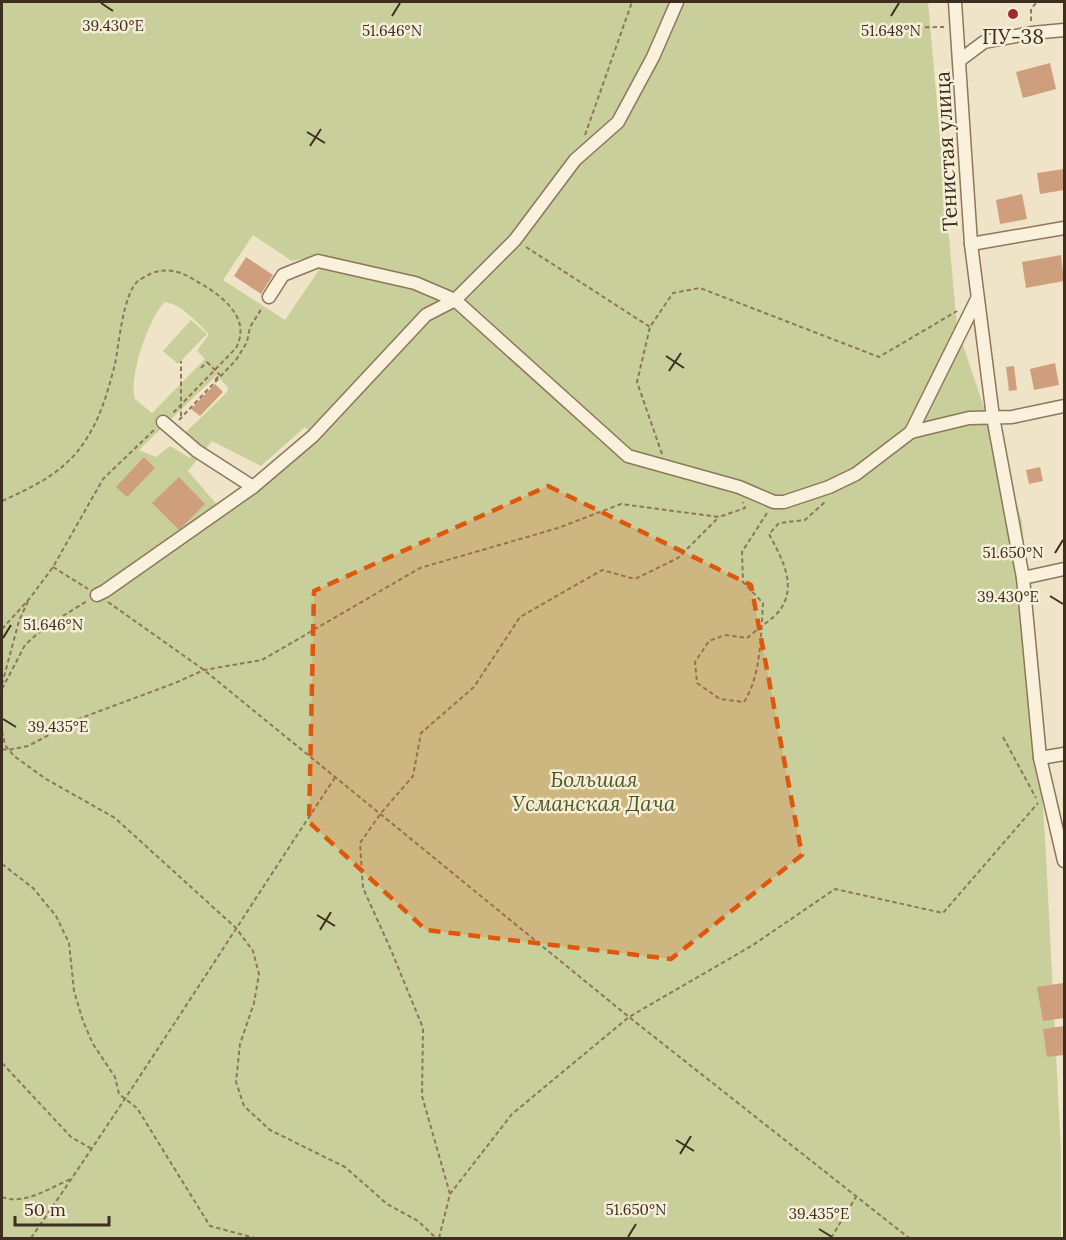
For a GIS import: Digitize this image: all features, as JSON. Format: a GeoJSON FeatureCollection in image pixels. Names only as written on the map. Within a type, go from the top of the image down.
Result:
{"type":"FeatureCollection","features":[{"type":"Feature","properties":{"kind":"street"},"geometry":{"type":"LineString","coordinates":[[97,594],[105,591],[253,487],[313,436],[426,315],[456,300],[515,240],[575,160],[618,122],[653,57],[677,2]]}},
{"type":"Feature","properties":{"kind":"street"},"geometry":{"type":"LineString","coordinates":[[955,2],[960,60]]}},
{"type":"Feature","properties":{"kind":"street","name":"Тенистая улица"},"geometry":{"type":"LineString","coordinates":[[1065,30],[1032,33],[984,42],[960,60],[971,244],[993,417],[1023,578],[1040,759],[1065,861]]}},
{"type":"Feature","properties":{"kind":"street","name":"Тенистая улица"},"geometry":{"type":"LineString","coordinates":[[971,244],[1065,228]]}},
{"type":"Feature","properties":{"kind":"street"},"geometry":{"type":"LineString","coordinates":[[269,297],[283,274],[318,261],[415,284],[456,300],[623,453],[739,488],[774,502],[784,502],[829,488],[856,474],[911,432],[969,418],[1012,417],[1065,406]]}},
{"type":"Feature","properties":{"kind":"street"},"geometry":{"type":"LineString","coordinates":[[911,432],[978,298]]}},
{"type":"Feature","properties":{"kind":"street"},"geometry":{"type":"LineString","coordinates":[[167,425],[197,451],[253,487]]}},
{"type":"Feature","properties":{"kind":"street"},"geometry":{"type":"LineString","coordinates":[[1023,578],[1065,569]]}},
{"type":"Feature","properties":{"kind":"street"},"geometry":{"type":"LineString","coordinates":[[1040,759],[1065,754]]}},
{"type":"Feature","properties":{"kind":"path"},"geometry":{"type":"LineString","coordinates":[[584,138],[632,2]]}},
{"type":"Feature","properties":{"kind":"path"},"geometry":{"type":"LineString","coordinates":[[1032,33],[1031,9],[1037,2]]}},
{"type":"Feature","properties":{"kind":"path"},"geometry":{"type":"LineString","coordinates":[[880,28],[956,27]]}},
{"type":"Feature","properties":{"kind":"path"},"geometry":{"type":"LineString","coordinates":[[515,240],[650,327]]}},
{"type":"Feature","properties":{"kind":"path"},"geometry":{"type":"LineString","coordinates":[[2,501],[50,478],[69,462],[94,425],[101,412],[115,363],[129,294],[138,281],[157,271],[181,273],[208,288],[231,307],[242,328],[236,348],[181,406],[167,425],[103,479],[53,567],[30,598],[2,629]]}},
{"type":"Feature","properties":{"kind":"path"},"geometry":{"type":"LineString","coordinates":[[667,468],[636,382],[650,327],[673,293],[700,288],[879,357],[958,310]]}},
{"type":"Feature","properties":{"kind":"path"},"geometry":{"type":"LineString","coordinates":[[167,425],[181,418],[236,360],[247,342],[250,327],[269,297]]}},
{"type":"Feature","properties":{"kind":"path"},"geometry":{"type":"LineString","coordinates":[[181,361],[181,418]]}},
{"type":"Feature","properties":{"kind":"path"},"geometry":{"type":"LineString","coordinates":[[201,368],[207,362],[220,375],[214,381]]}},
{"type":"Feature","properties":{"kind":"path"},"geometry":{"type":"LineString","coordinates":[[450,1194],[422,1096],[423,1028],[363,888],[360,843],[381,813],[414,776],[421,733],[474,687],[520,617],[602,570],[635,579],[678,558],[719,517],[745,508],[739,488]]}},
{"type":"Feature","properties":{"kind":"path"},"geometry":{"type":"LineString","coordinates":[[774,502],[742,552],[743,582],[763,603],[762,625],[760,646],[751,690],[744,702],[720,699],[697,683],[695,662],[709,641],[725,635],[747,638],[762,625],[779,610],[788,593],[786,566],[769,534],[779,523],[805,520],[830,497]]}},
{"type":"Feature","properties":{"kind":"path"},"geometry":{"type":"LineString","coordinates":[[2,750],[28,746],[81,718],[204,670],[262,660],[420,568],[558,528],[621,504],[719,517]]}},
{"type":"Feature","properties":{"kind":"path"},"geometry":{"type":"LineString","coordinates":[[53,567],[97,594],[204,670],[630,1017],[909,1239]]}},
{"type":"Feature","properties":{"kind":"path"},"geometry":{"type":"LineString","coordinates":[[2,687],[25,645],[45,627],[97,594]]}},
{"type":"Feature","properties":{"kind":"path"},"geometry":{"type":"LineString","coordinates":[[2,687],[19,621],[30,598]]}},
{"type":"Feature","properties":{"kind":"path"},"geometry":{"type":"LineString","coordinates":[[2,732],[8,750],[24,765],[115,818],[236,928],[254,951],[259,974],[254,1002],[240,1044],[236,1082],[244,1106],[270,1130],[345,1167],[387,1204],[418,1221],[437,1239],[450,1194],[512,1114],[630,1017],[753,945],[835,889],[943,913],[1038,803],[1003,737]]}},
{"type":"Feature","properties":{"kind":"path"},"geometry":{"type":"LineString","coordinates":[[31,1239],[171,1032],[336,776]]}},
{"type":"Feature","properties":{"kind":"path"},"geometry":{"type":"LineString","coordinates":[[2,864],[33,888],[56,916],[69,943],[74,991],[83,1021],[93,1044],[115,1077],[119,1094],[137,1108],[210,1226],[255,1239]]}},
{"type":"Feature","properties":{"kind":"path"},"geometry":{"type":"LineString","coordinates":[[2,1063],[71,1137],[92,1149]]}},
{"type":"Feature","properties":{"kind":"path"},"geometry":{"type":"LineString","coordinates":[[2,1197],[10,1200],[24,1199],[73,1178]]}},
{"type":"Feature","properties":{"kind":"path"},"geometry":{"type":"LineString","coordinates":[[831,1239],[856,1197]]}},
{"type":"Feature","properties":{"kind":"highlighted area"},"geometry":{"type":"Polygon","coordinates":[[[548,486],[751,585],[802,855],[671,959],[426,930],[309,822],[314,591],[548,486]]]}},
{"type":"Feature","properties":{"kind":"green space","name":"Большая Усманская Дача"},"geometry":{"type":"Polygon","coordinates":[[[2,2],[928,2],[957,327],[1022,521],[1045,836],[1061,1152],[1061,1238],[2,1238],[2,2]],[[253,235],[223,280],[285,320],[327,258],[320,255],[292,261],[253,235]],[[165,302],[141,348],[134,377],[135,399],[152,413],[205,359],[197,351],[209,334],[189,315],[172,304],[165,302]],[[217,375],[139,450],[156,457],[170,446],[190,458],[199,444],[186,432],[227,392],[228,388],[217,375]],[[305,427],[261,466],[212,441],[188,471],[225,514],[258,491],[316,439],[305,427]]]}},
{"type":"Feature","properties":{"kind":"green space"},"geometry":{"type":"Polygon","coordinates":[[[191,320],[207,334],[178,364],[163,351],[191,320]]]}},
{"type":"Feature","properties":{"kind":"building"},"geometry":{"type":"Polygon","coordinates":[[[1050,63],[1056,89],[1023,98],[1016,72],[1050,63]]]}},
{"type":"Feature","properties":{"kind":"building"},"geometry":{"type":"Polygon","coordinates":[[[1064,169],[1064,190],[1040,194],[1037,173],[1064,169]]]}},
{"type":"Feature","properties":{"kind":"building"},"geometry":{"type":"Polygon","coordinates":[[[1022,194],[1027,219],[1000,224],[996,200],[1022,194]]]}},
{"type":"Feature","properties":{"kind":"building"},"geometry":{"type":"Polygon","coordinates":[[[1061,255],[1064,281],[1026,288],[1022,262],[1061,255]]]}},
{"type":"Feature","properties":{"kind":"building"},"geometry":{"type":"Polygon","coordinates":[[[246,257],[273,275],[261,294],[234,276],[246,257]]]}},
{"type":"Feature","properties":{"kind":"building"},"geometry":{"type":"Polygon","coordinates":[[[1055,363],[1059,385],[1034,390],[1030,369],[1055,363]]]}},
{"type":"Feature","properties":{"kind":"building"},"geometry":{"type":"Polygon","coordinates":[[[1014,366],[1017,390],[1009,391],[1006,367],[1014,366]]]}},
{"type":"Feature","properties":{"kind":"building"},"geometry":{"type":"Polygon","coordinates":[[[215,384],[223,392],[200,416],[191,409],[215,384]]]}},
{"type":"Feature","properties":{"kind":"building"},"geometry":{"type":"Polygon","coordinates":[[[144,457],[155,468],[127,497],[116,487],[144,457]]]}},
{"type":"Feature","properties":{"kind":"building"},"geometry":{"type":"Polygon","coordinates":[[[1040,467],[1043,481],[1029,484],[1026,470],[1040,467]]]}},
{"type":"Feature","properties":{"kind":"building"},"geometry":{"type":"Polygon","coordinates":[[[179,477],[205,504],[179,530],[152,503],[179,477]]]}},
{"type":"Feature","properties":{"kind":"building"},"geometry":{"type":"Polygon","coordinates":[[[1063,983],[1064,1018],[1043,1021],[1037,987],[1063,983]]]}},
{"type":"Feature","properties":{"kind":"building"},"geometry":{"type":"Polygon","coordinates":[[[1064,1026],[1064,1055],[1047,1057],[1043,1029],[1064,1026]]]}},
{"type":"Feature","properties":{"kind":"place","name":"ПУ-38"},"geometry":{"type":"Point","coordinates":[1013,14]}}]}
